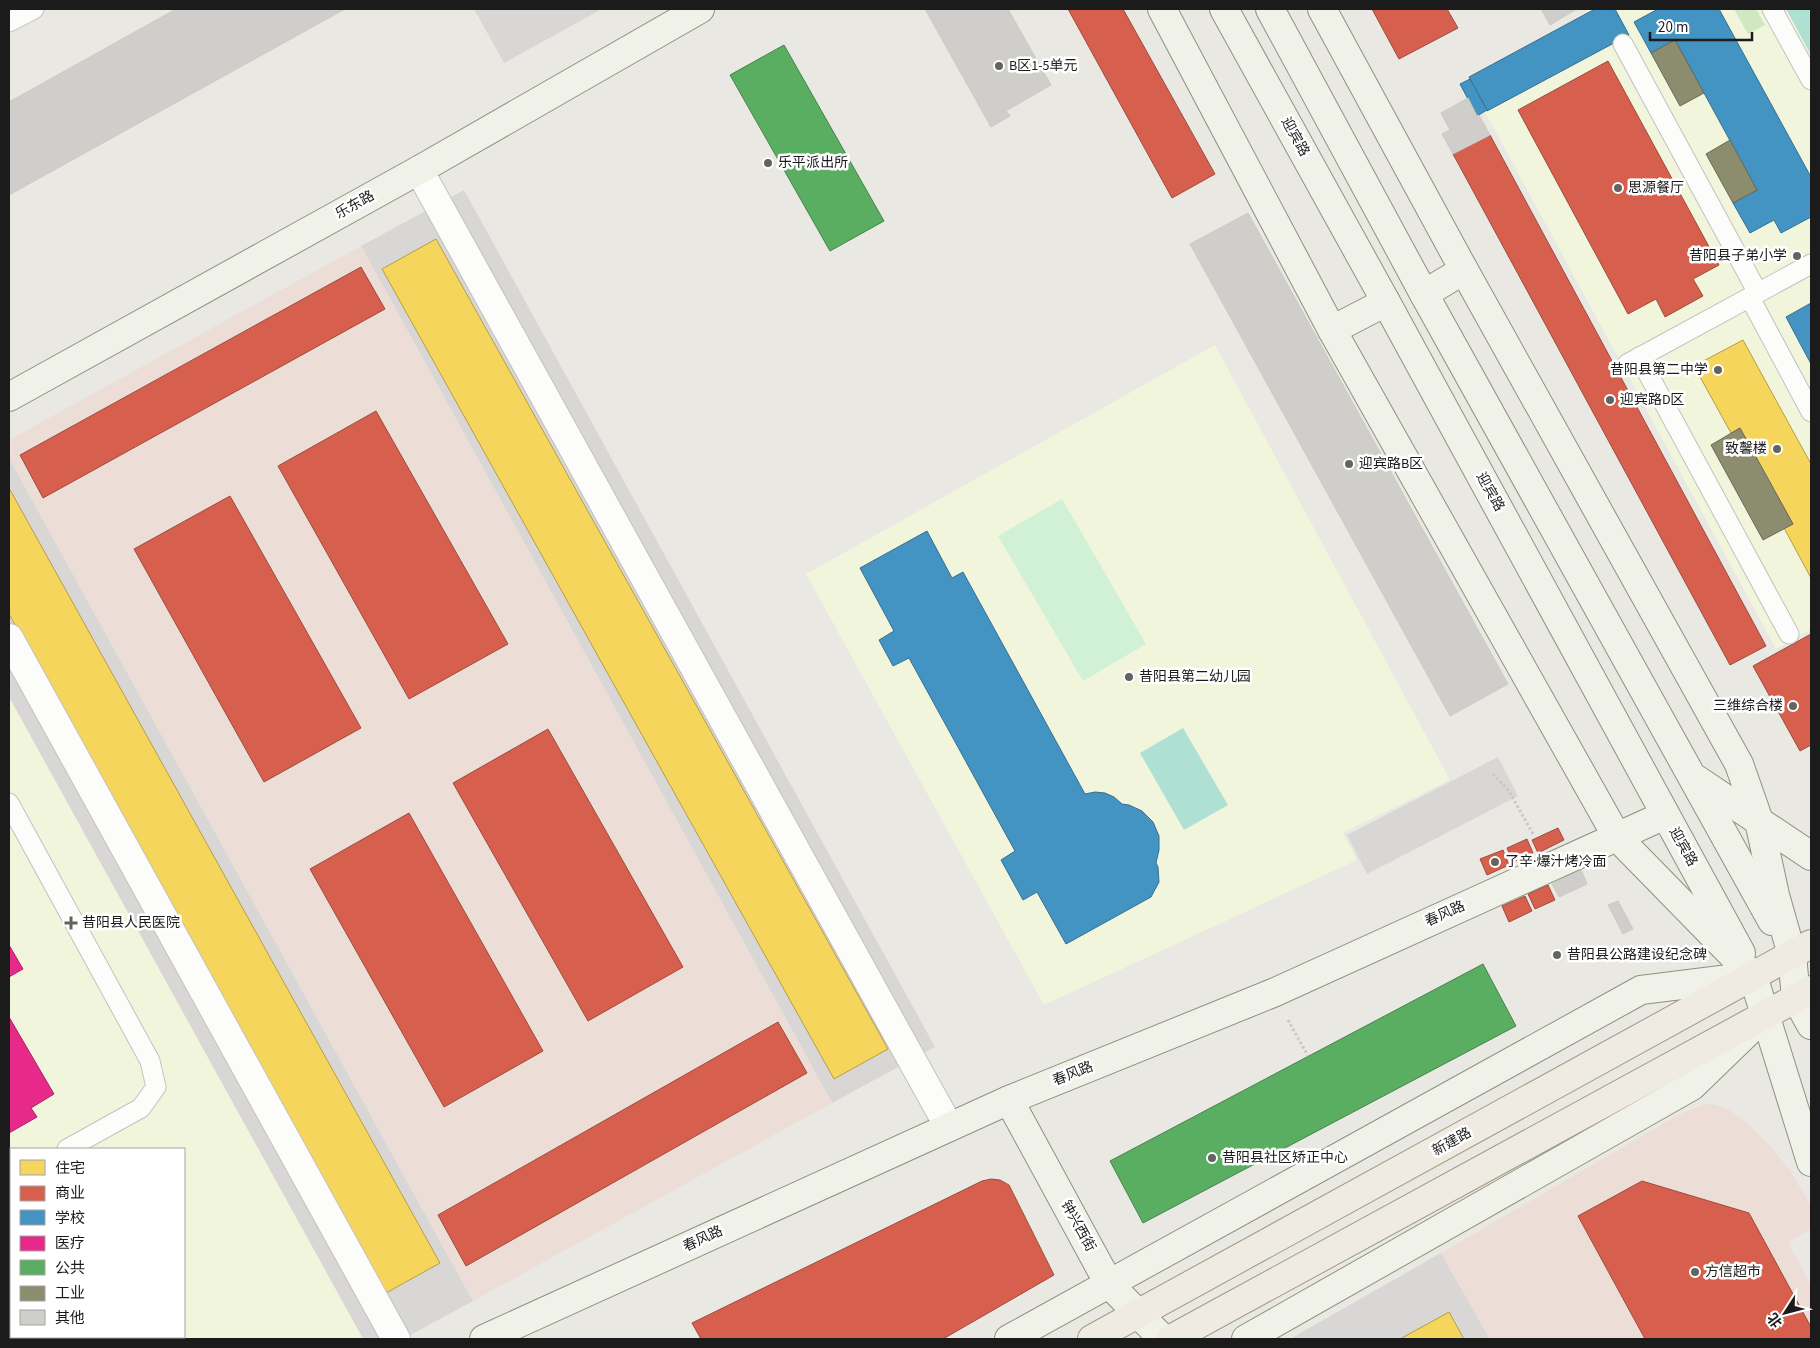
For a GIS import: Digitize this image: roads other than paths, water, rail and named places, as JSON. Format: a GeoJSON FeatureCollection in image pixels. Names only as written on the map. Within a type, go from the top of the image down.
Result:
{"type":"FeatureCollection","features":[{"type":"Feature","properties":{"kind":"main road","name":"乐东路"},"geometry":{"type":"LineString","coordinates":[[9,397],[419,170],[700,9]]}},
{"type":"Feature","properties":{"kind":"main road"},"geometry":{"type":"LineString","coordinates":[[1162,9],[1332,330],[1617,837],[1753,976]]}},
{"type":"Feature","properties":{"kind":"main road","name":"迎宾路"},"geometry":{"type":"LineString","coordinates":[[1224,9],[1386,302],[1753,976],[1766,1015]]}},
{"type":"Feature","properties":{"kind":"main road"},"geometry":{"type":"LineString","coordinates":[[1270,9],[1424,294],[1692,775],[1801,949]]}},
{"type":"Feature","properties":{"kind":"main road"},"geometry":{"type":"LineString","coordinates":[[1322,9],[1464,270],[1739,764],[1759,821],[1775,895],[1801,949],[1811,1025]]}},
{"type":"Feature","properties":{"kind":"main road"},"geometry":{"type":"LineString","coordinates":[[1424,294],[1464,270]]}},
{"type":"Feature","properties":{"kind":"main road"},"geometry":{"type":"LineString","coordinates":[[1332,330],[1386,302]]}},
{"type":"Feature","properties":{"kind":"main road"},"geometry":{"type":"LineString","coordinates":[[1692,775],[1811,856]]}},
{"type":"Feature","properties":{"kind":"main road","name":"春风路"},"geometry":{"type":"LineString","coordinates":[[484,1339],[1009,1100],[1273,993],[1665,815]]}},
{"type":"Feature","properties":{"kind":"main road"},"geometry":{"type":"LineString","coordinates":[[1801,949],[1811,931]]}},
{"type":"Feature","properties":{"kind":"main road","name":"新建路"},"geometry":{"type":"LineString","coordinates":[[1092,1339],[1801,949]]}},
{"type":"Feature","properties":{"kind":"main road"},"geometry":{"type":"LineString","coordinates":[[1009,1339],[1640,990],[1753,976]]}},
{"type":"Feature","properties":{"kind":"main road"},"geometry":{"type":"LineString","coordinates":[[1171,1339],[1766,1015],[1808,997]]}},
{"type":"Feature","properties":{"kind":"main road"},"geometry":{"type":"LineString","coordinates":[[1766,1015],[1811,1097]]}},
{"type":"Feature","properties":{"kind":"main road"},"geometry":{"type":"LineString","coordinates":[[1766,1015],[1811,1162]]}},
{"type":"Feature","properties":{"kind":"main road"},"geometry":{"type":"LineString","coordinates":[[1246,1339],[1692,1086],[1766,1015]]}},
{"type":"Feature","properties":{"kind":"main road","name":"钟兴西街"},"geometry":{"type":"LineString","coordinates":[[1009,1100],[1109,1284],[1163,1339]]}},
{"type":"Feature","properties":{"kind":"street"},"geometry":{"type":"LineString","coordinates":[[419,170],[949,1127]]}},
{"type":"Feature","properties":{"kind":"street"},"geometry":{"type":"LineString","coordinates":[[9,638],[396,1339]]}},
{"type":"Feature","properties":{"kind":"lane"},"geometry":{"type":"LineString","coordinates":[[9,22],[34,9]]}},
{"type":"Feature","properties":{"kind":"lane"},"geometry":{"type":"LineString","coordinates":[[1772,9],[1811,80]]}},
{"type":"Feature","properties":{"kind":"lane"},"geometry":{"type":"LineString","coordinates":[[1623,44],[1754,296],[1811,412]]}},
{"type":"Feature","properties":{"kind":"lane"},"geometry":{"type":"LineString","coordinates":[[1789,634],[1633,360],[1811,264]]}},
{"type":"Feature","properties":{"kind":"lane"},"geometry":{"type":"LineString","coordinates":[[9,804],[150,1061],[156,1087],[141,1108],[69,1148]]}},
{"type":"Feature","properties":{"kind":"place","name":"B区1-5单元"},"geometry":{"type":"Point","coordinates":[999,66]}},
{"type":"Feature","properties":{"kind":"place","name":"乐平派出所"},"geometry":{"type":"Point","coordinates":[768,163]}},
{"type":"Feature","properties":{"kind":"place","name":"思源餐厅"},"geometry":{"type":"Point","coordinates":[1618,188]}},
{"type":"Feature","properties":{"kind":"place","name":"昔阳县子弟小学"},"geometry":{"type":"Point","coordinates":[1797,256]}},
{"type":"Feature","properties":{"kind":"place","name":"昔阳县第二中学"},"geometry":{"type":"Point","coordinates":[1718,370]}},
{"type":"Feature","properties":{"kind":"place","name":"迎宾路D区"},"geometry":{"type":"Point","coordinates":[1610,400]}},
{"type":"Feature","properties":{"kind":"place","name":"致馨楼"},"geometry":{"type":"Point","coordinates":[1777,449]}},
{"type":"Feature","properties":{"kind":"place","name":"迎宾路B区"},"geometry":{"type":"Point","coordinates":[1349,464]}},
{"type":"Feature","properties":{"kind":"place","name":"昔阳县第二幼儿园"},"geometry":{"type":"Point","coordinates":[1129,677]}},
{"type":"Feature","properties":{"kind":"place","name":"三维综合楼"},"geometry":{"type":"Point","coordinates":[1793,706]}},
{"type":"Feature","properties":{"kind":"place","name":"了辛·爆汁烤冷面"},"geometry":{"type":"Point","coordinates":[1495,862]}},
{"type":"Feature","properties":{"kind":"place","name":"昔阳县人民医院"},"geometry":{"type":"Point","coordinates":[71,923]}},
{"type":"Feature","properties":{"kind":"place","name":"昔阳县公路建设纪念碑"},"geometry":{"type":"Point","coordinates":[1557,955]}},
{"type":"Feature","properties":{"kind":"place","name":"昔阳县社区矫正中心"},"geometry":{"type":"Point","coordinates":[1212,1158]}},
{"type":"Feature","properties":{"kind":"place","name":"方信超市"},"geometry":{"type":"Point","coordinates":[1695,1272]}}]}
